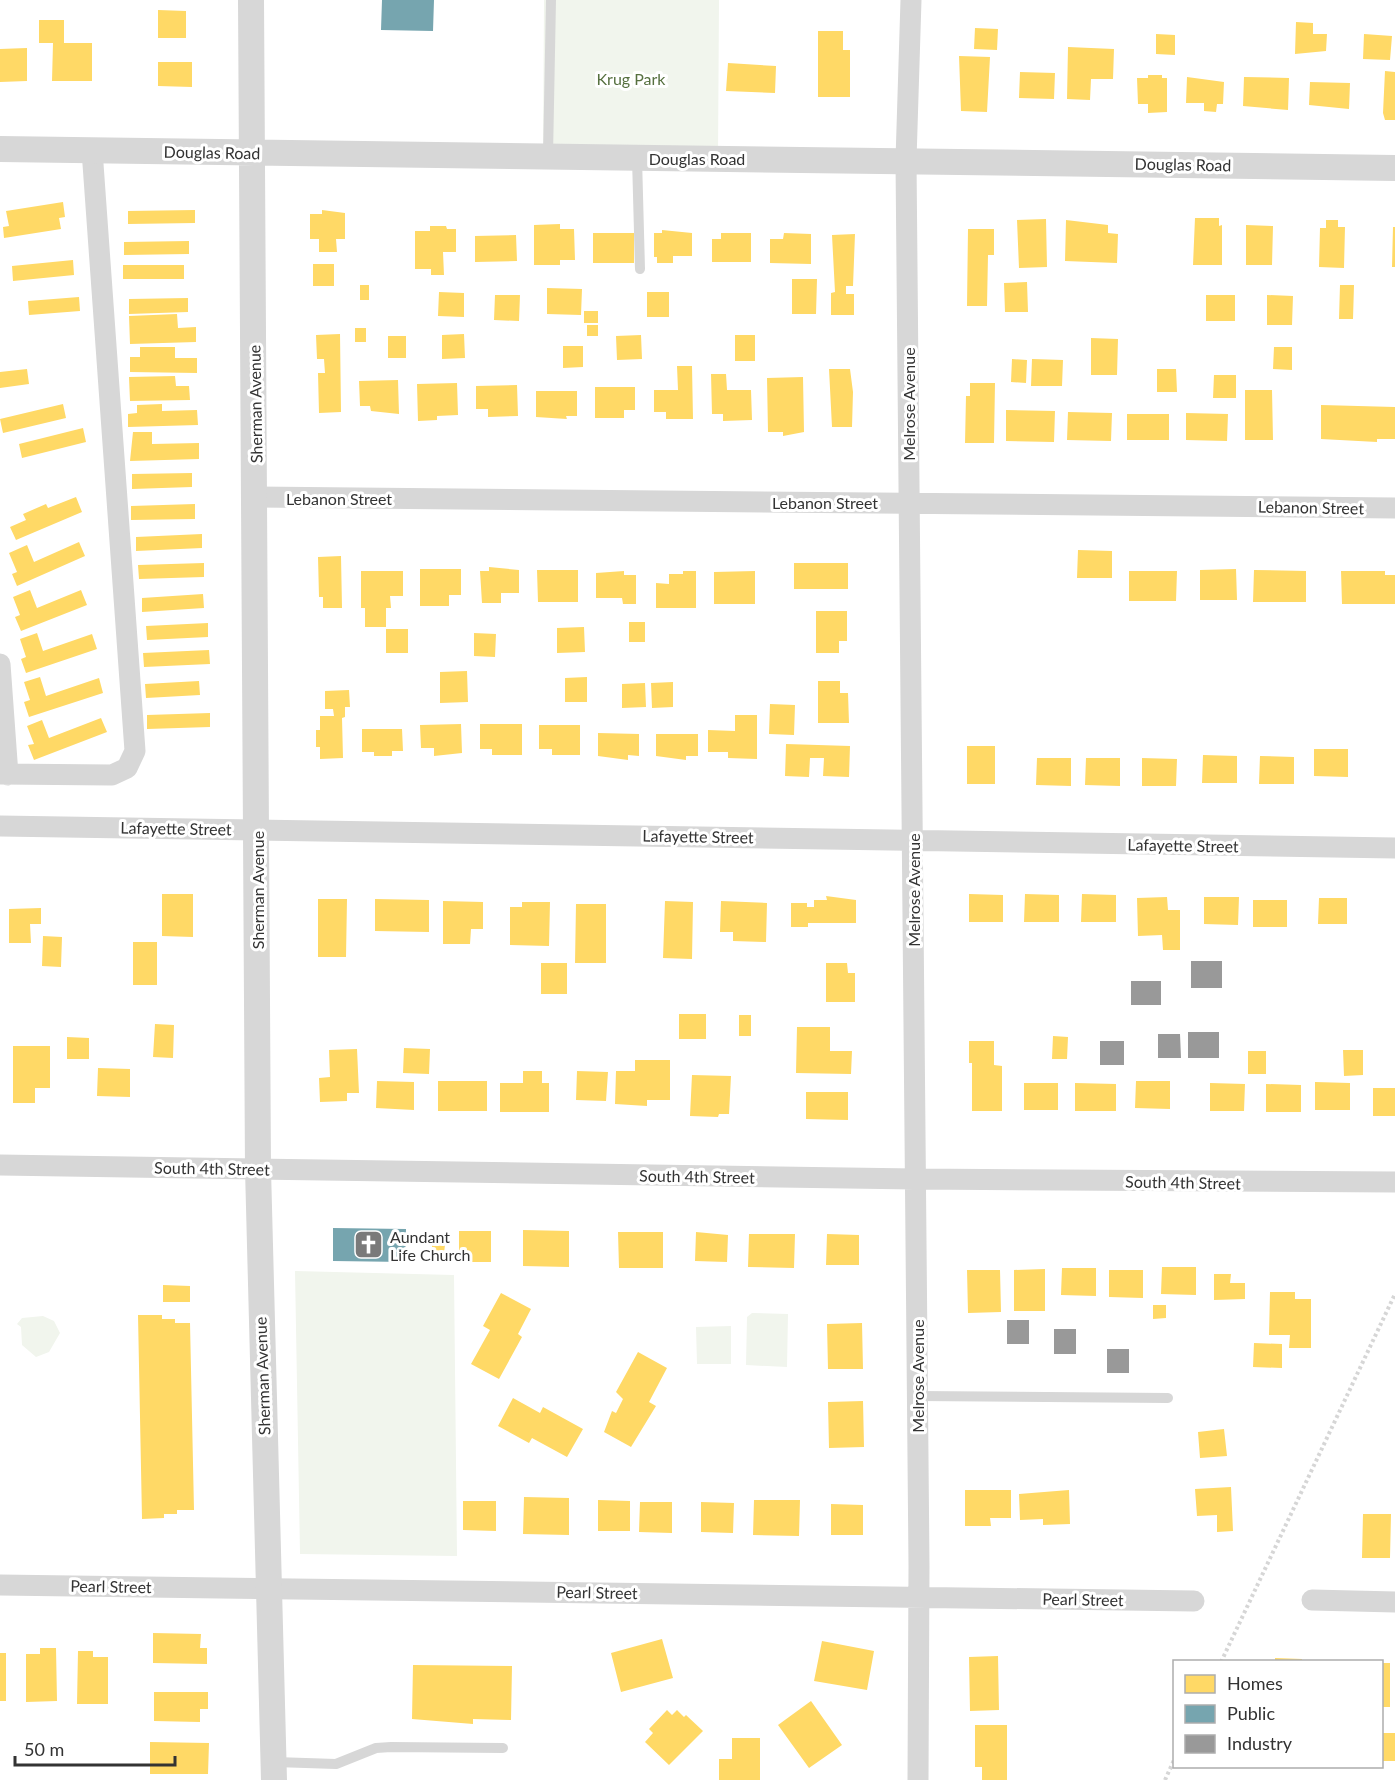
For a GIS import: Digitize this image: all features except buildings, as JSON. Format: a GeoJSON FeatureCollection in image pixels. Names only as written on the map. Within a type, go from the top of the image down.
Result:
{"type":"FeatureCollection","features":[{"type":"Feature","properties":{"kind":"street","name":"Sherman Avenue"},"geometry":{"type":"LineString","coordinates":[[251,0],[256,497],[258,1168],[268,1587],[272,1614],[274,1771]]}},
{"type":"Feature","properties":{"kind":"street","name":"Melrose Avenue"},"geometry":{"type":"LineString","coordinates":[[911,0],[906,160],[919,1597],[918,1780]]}},
{"type":"Feature","properties":{"kind":"street","name":"Douglas Road"},"geometry":{"type":"LineString","coordinates":[[0,148],[1395,168]]}},
{"type":"Feature","properties":{"kind":"street"},"geometry":{"type":"LineString","coordinates":[[0,664],[4,775],[112,775],[127,768],[135,751],[92,150]]}},
{"type":"Feature","properties":{"kind":"street","name":"Lebanon Street"},"geometry":{"type":"LineString","coordinates":[[256,497],[1395,508]]}},
{"type":"Feature","properties":{"kind":"street","name":"Lafayette Street"},"geometry":{"type":"LineString","coordinates":[[0,826],[1395,848]]}},
{"type":"Feature","properties":{"kind":"street","name":"South 4th Street"},"geometry":{"type":"LineString","coordinates":[[0,1165],[915,1179],[1395,1182]]}},
{"type":"Feature","properties":{"kind":"street","name":"Pearl Street"},"geometry":{"type":"LineString","coordinates":[[0,1585],[1194,1601]]}},
{"type":"Feature","properties":{"kind":"street"},"geometry":{"type":"LineString","coordinates":[[1312,1600],[1395,1602]]}},
{"type":"Feature","properties":{"kind":"lane"},"geometry":{"type":"LineString","coordinates":[[548,157],[551,0]]}},
{"type":"Feature","properties":{"kind":"lane"},"geometry":{"type":"LineString","coordinates":[[637,158],[640,269]]}},
{"type":"Feature","properties":{"kind":"lane"},"geometry":{"type":"LineString","coordinates":[[917,1396],[1168,1398]]}},
{"type":"Feature","properties":{"kind":"lane"},"geometry":{"type":"LineString","coordinates":[[274,1771],[336,1764],[376,1748],[503,1748]]}},
{"type":"Feature","properties":{"kind":"path"},"geometry":{"type":"LineString","coordinates":[[1222,1660],[1395,1294]]}},
{"type":"Feature","properties":{"kind":"path"},"geometry":{"type":"LineString","coordinates":[[1165,1780],[1173,1762]]}},
{"type":"Feature","properties":{"kind":"green space","name":"Krug Park"},"geometry":{"type":"Polygon","coordinates":[[[544,0],[719,0],[718,157],[543,156],[544,0]]]}},
{"type":"Feature","properties":{"kind":"green space"},"geometry":{"type":"Polygon","coordinates":[[[295,1271],[454,1275],[457,1556],[300,1554],[295,1271]]]}},
{"type":"Feature","properties":{"kind":"green space"},"geometry":{"type":"Polygon","coordinates":[[[752,1313],[788,1314],[787,1367],[746,1365],[747,1317],[752,1313]]]}},
{"type":"Feature","properties":{"kind":"green space"},"geometry":{"type":"Polygon","coordinates":[[[43,1316],[54,1321],[60,1333],[49,1352],[36,1357],[22,1345],[21,1327],[17,1324],[22,1318],[43,1316]]]}},
{"type":"Feature","properties":{"kind":"green space"},"geometry":{"type":"Polygon","coordinates":[[[731,1326],[731,1364],[697,1364],[696,1327],[731,1326]]]}},
{"type":"Feature","properties":{"kind":"place","name":"Aundant Life Church"},"geometry":{"type":"Point","coordinates":[369,1245]}}]}
